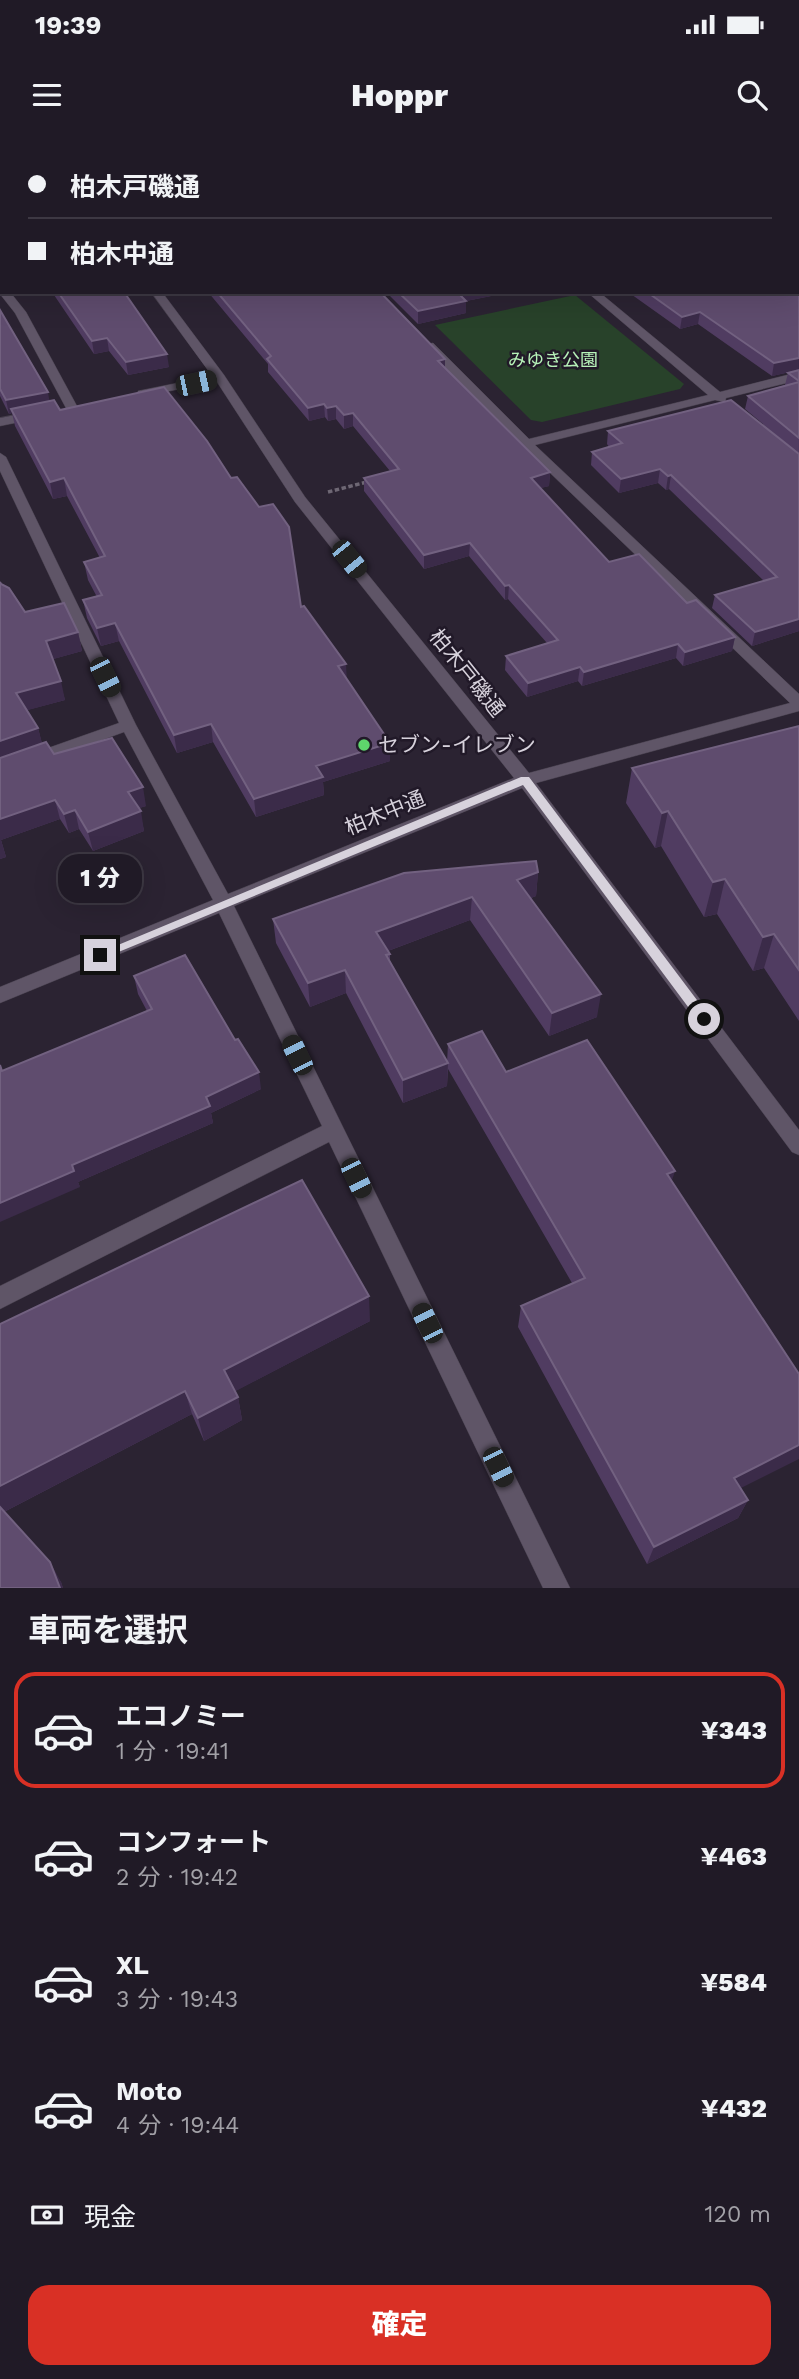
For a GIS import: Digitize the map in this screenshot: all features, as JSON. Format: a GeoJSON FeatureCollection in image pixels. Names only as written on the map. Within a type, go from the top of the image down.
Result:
{"type":"FeatureCollection","features":[{"type":"Feature","properties":{"kind":"street"},"geometry":{"type":"LineString","coordinates":[[6,294],[19,312],[60,411]]}},
{"type":"Feature","properties":{"kind":"street","name":"柏木戸磯通"},"geometry":{"type":"LineString","coordinates":[[157,294],[220,378],[300,499],[525,780],[799,1146]]}},
{"type":"Feature","properties":{"kind":"street"},"geometry":{"type":"LineString","coordinates":[[594,294],[721,399]]}},
{"type":"Feature","properties":{"kind":"street"},"geometry":{"type":"LineString","coordinates":[[423,339],[526,443],[799,705]]}},
{"type":"Feature","properties":{"kind":"street"},"geometry":{"type":"LineString","coordinates":[[526,443],[721,399],[799,376]]}},
{"type":"Feature","properties":{"kind":"street"},"geometry":{"type":"LineString","coordinates":[[126,397],[220,378]]}},
{"type":"Feature","properties":{"kind":"street"},"geometry":{"type":"LineString","coordinates":[[0,422],[85,405]]}},
{"type":"Feature","properties":{"kind":"street"},"geometry":{"type":"LineString","coordinates":[[0,457],[128,725],[224,904],[557,1588]]}},
{"type":"Feature","properties":{"kind":"street","name":"柏木中通"},"geometry":{"type":"LineString","coordinates":[[0,995],[525,780],[799,705]]}},
{"type":"Feature","properties":{"kind":"street"},"geometry":{"type":"LineString","coordinates":[[0,771],[128,725]]}},
{"type":"Feature","properties":{"kind":"street"},"geometry":{"type":"LineString","coordinates":[[0,1298],[333,1130]]}},
{"type":"Feature","properties":{"kind":"path"},"geometry":{"type":"LineString","coordinates":[[300,499],[380,479]]}},
{"type":"Feature","properties":{"kind":"green space","name":"みゆき公園"},"geometry":{"type":"Polygon","coordinates":[[[575,295],[684,384],[680,389],[542,422],[531,420],[435,325],[575,295]]]}},
{"type":"Feature","properties":{"kind":"building"},"geometry":{"type":"Polygon","coordinates":[[[59,294],[125,294],[167,354],[126,362],[107,338],[92,341],[59,294]]]}},
{"type":"Feature","properties":{"kind":"building"},"geometry":{"type":"Polygon","coordinates":[[[219,294],[382,294],[445,359],[438,361],[550,472],[531,478],[609,562],[639,554],[687,603],[696,600],[735,637],[685,652],[678,644],[584,672],[580,667],[528,683],[506,656],[558,640],[509,585],[505,586],[470,543],[424,555],[364,478],[399,469],[353,413],[344,415],[336,406],[327,408],[324,404],[308,408],[267,359],[271,356],[219,294]]]}},
{"type":"Feature","properties":{"kind":"building"},"geometry":{"type":"Polygon","coordinates":[[[400,294],[459,294],[466,301],[418,311],[400,294]]]}},
{"type":"Feature","properties":{"kind":"building"},"geometry":{"type":"Polygon","coordinates":[[[650,294],[799,294],[799,358],[774,363],[700,312],[682,317],[650,294]]]}},
{"type":"Feature","properties":{"kind":"building"},"geometry":{"type":"Polygon","coordinates":[[[0,310],[48,392],[6,400],[0,389],[0,310]]]}},
{"type":"Feature","properties":{"kind":"building"},"geometry":{"type":"Polygon","coordinates":[[[799,370],[799,381],[788,373],[799,370]]]}},
{"type":"Feature","properties":{"kind":"building"},"geometry":{"type":"Polygon","coordinates":[[[799,382],[799,438],[748,396],[799,382]]]}},
{"type":"Feature","properties":{"kind":"building"},"geometry":{"type":"Polygon","coordinates":[[[164,387],[207,441],[231,478],[237,477],[259,507],[273,504],[289,527],[301,607],[304,606],[346,664],[338,666],[390,743],[316,766],[323,777],[254,799],[211,724],[174,735],[115,623],[97,628],[83,600],[102,595],[84,562],[105,556],[64,478],[50,482],[11,409],[54,400],[60,410],[164,387]]]}},
{"type":"Feature","properties":{"kind":"building"},"geometry":{"type":"Polygon","coordinates":[[[731,400],[799,454],[799,619],[755,632],[715,595],[777,577],[671,475],[668,476],[660,469],[621,479],[592,452],[622,443],[608,431],[731,400]]]}},
{"type":"Feature","properties":{"kind":"building"},"geometry":{"type":"Polygon","coordinates":[[[0,582],[9,588],[25,612],[64,603],[78,632],[46,641],[61,681],[16,693],[38,728],[0,741],[0,582]]]}},
{"type":"Feature","properties":{"kind":"building"},"geometry":{"type":"Polygon","coordinates":[[[799,726],[799,970],[774,934],[763,937],[725,879],[713,882],[668,811],[662,813],[632,768],[799,726]]]}},
{"type":"Feature","properties":{"kind":"building"},"geometry":{"type":"Polygon","coordinates":[[[112,738],[143,787],[128,792],[141,811],[88,832],[75,810],[64,814],[55,800],[0,819],[0,758],[46,742],[54,754],[112,738]]]}},
{"type":"Feature","properties":{"kind":"building"},"geometry":{"type":"Polygon","coordinates":[[[536,861],[538,872],[517,880],[601,994],[552,1013],[472,897],[376,932],[390,954],[386,955],[448,1063],[403,1080],[345,970],[308,983],[273,919],[404,873],[536,861]]]}},
{"type":"Feature","properties":{"kind":"building"},"geometry":{"type":"Polygon","coordinates":[[[185,955],[235,1040],[238,1039],[259,1072],[206,1097],[210,1106],[72,1165],[74,1171],[0,1203],[0,1065],[2,1071],[152,1009],[134,976],[185,955]]]}},
{"type":"Feature","properties":{"kind":"building"},"geometry":{"type":"Polygon","coordinates":[[[482,1031],[506,1072],[587,1040],[675,1171],[667,1174],[799,1374],[799,1445],[734,1478],[748,1500],[654,1547],[521,1306],[585,1278],[448,1044],[482,1031]]]}},
{"type":"Feature","properties":{"kind":"building"},"geometry":{"type":"Polygon","coordinates":[[[302,1180],[369,1296],[224,1370],[238,1397],[198,1418],[185,1391],[0,1486],[0,1324],[302,1180]]]}},
{"type":"Feature","properties":{"kind":"building"},"geometry":{"type":"Polygon","coordinates":[[[0,1507],[50,1562],[60,1588],[0,1588],[0,1507]]]}},
{"type":"Feature","properties":{"kind":"place","name":"セブン-イレブン"},"geometry":{"type":"Point","coordinates":[364,745]}},
{"type":"Feature","properties":{"kind":"route"},"geometry":{"type":"LineString","coordinates":[[100,955],[525,780],[704,1019]]}}]}
